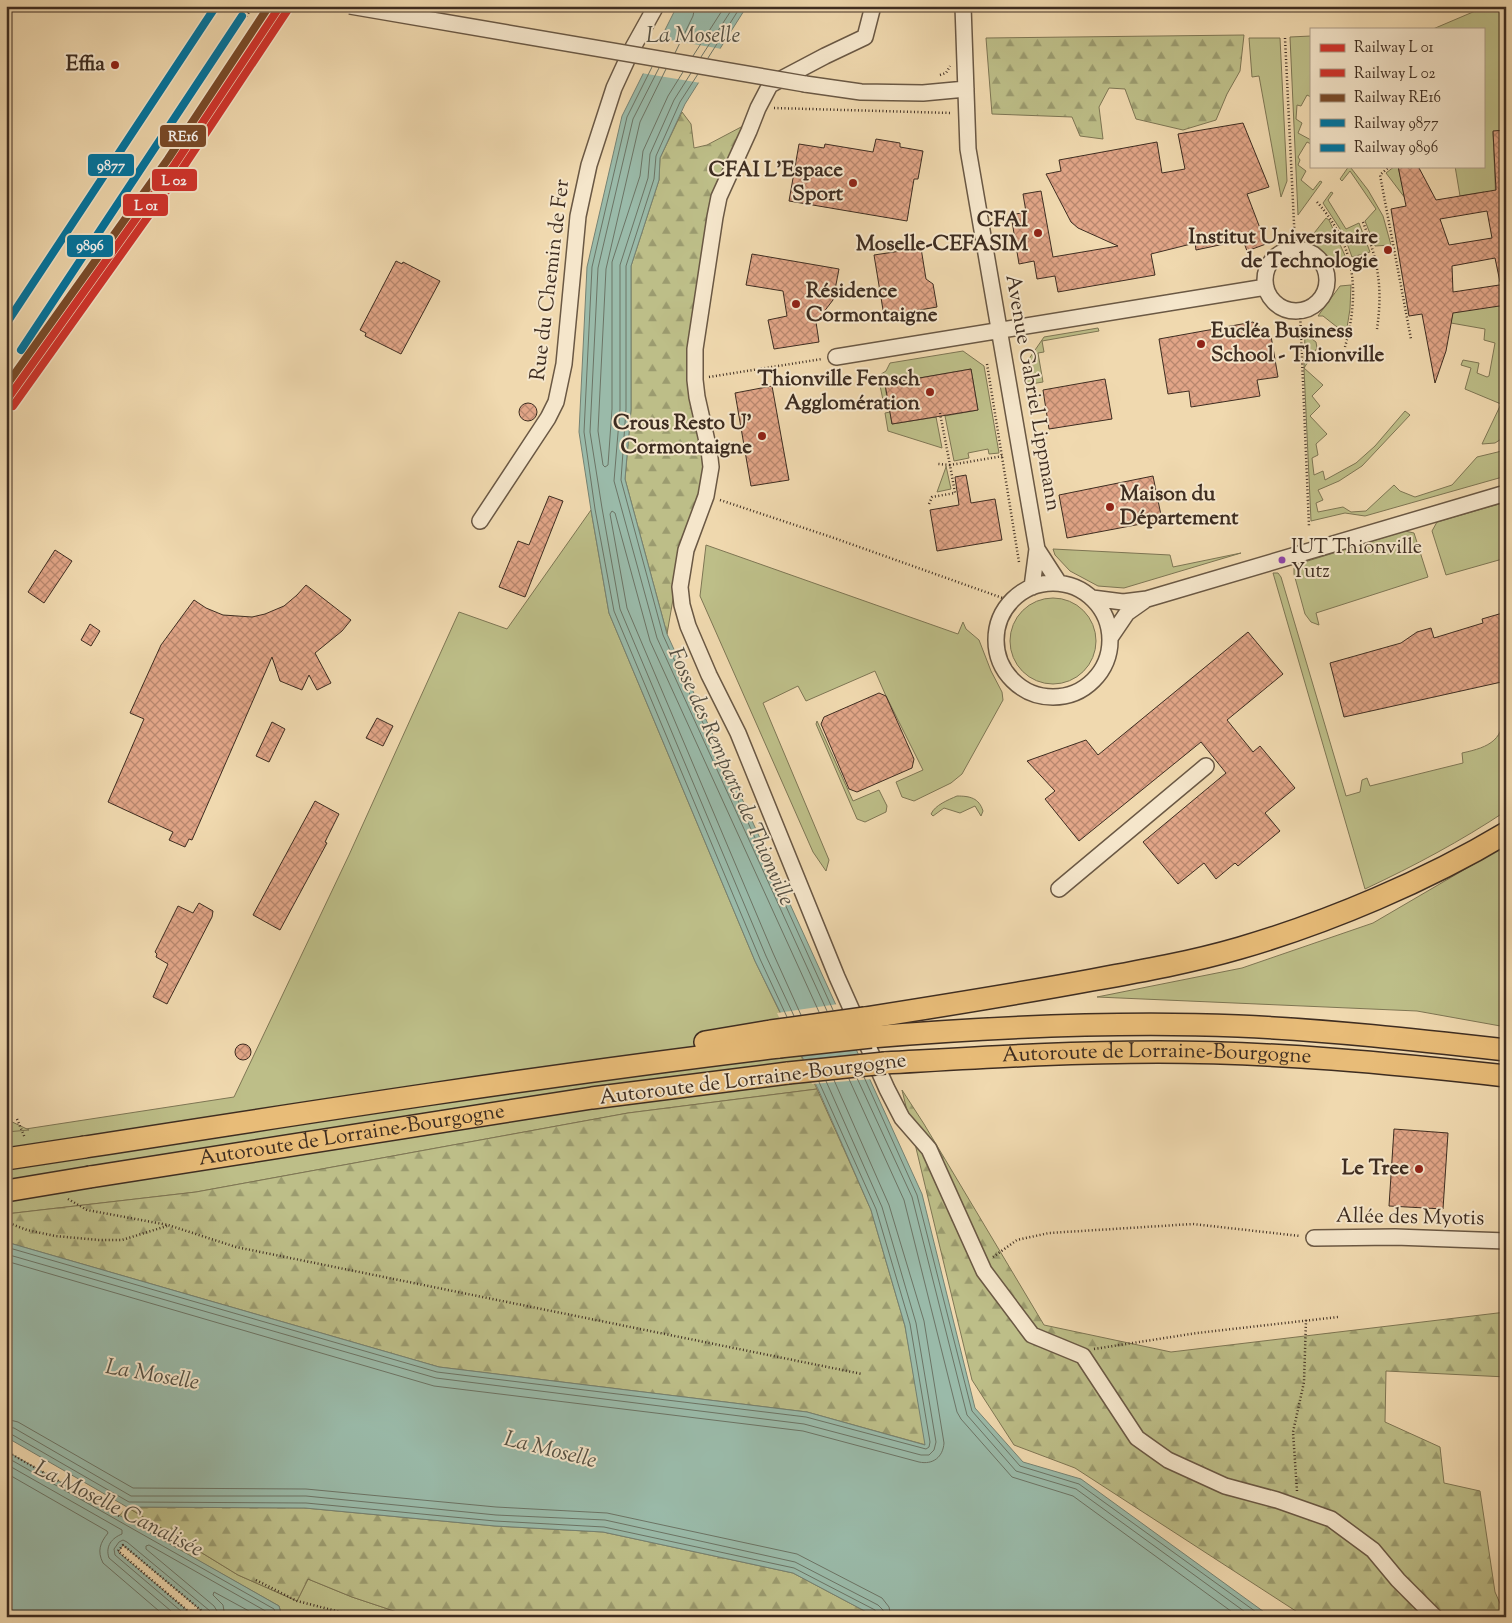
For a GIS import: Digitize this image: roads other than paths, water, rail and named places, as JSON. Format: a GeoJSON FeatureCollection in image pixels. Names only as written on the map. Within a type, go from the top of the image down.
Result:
{"type":"FeatureCollection","features":[{"type":"Feature","properties":{"kind":"highway"},"geometry":{"type":"LineString","coordinates":[[1410,882],[1506,821]]}},
{"type":"Feature","properties":{"kind":"highway"},"geometry":{"type":"LineString","coordinates":[[868,1028],[1023,993],[1146,970],[1238,948],[1308,926],[1410,882],[1473,852],[1506,833]]}},
{"type":"Feature","properties":{"kind":"highway","name":"Autoroute de Lorraine-Bourgogne"},"geometry":{"type":"LineString","coordinates":[[6,1160],[352,1105],[614,1067],[658,1050],[868,1028],[1124,1025],[1236,1026],[1392,1037],[1506,1050]]}},
{"type":"Feature","properties":{"kind":"highway","name":"Autoroute de Lorraine-Bourgogne"},"geometry":{"type":"LineString","coordinates":[[6,1190],[592,1098],[885,1062],[1030,1055],[1158,1052],[1248,1054],[1422,1067],[1506,1076]]}},
{"type":"Feature","properties":{"kind":"highway"},"geometry":{"type":"LineString","coordinates":[[1422,1067],[1506,1084]]}},
{"type":"Feature","properties":{"kind":"street"},"geometry":{"type":"LineString","coordinates":[[350,6],[861,92],[923,93],[966,89]]}},
{"type":"Feature","properties":{"kind":"street","name":"Rue du Chemin de Fer"},"geometry":{"type":"LineString","coordinates":[[480,521],[548,418],[556,402],[564,364],[578,216],[589,165],[614,88],[631,51],[656,6]]}},
{"type":"Feature","properties":{"kind":"street"},"geometry":{"type":"LineString","coordinates":[[874,6],[865,37],[770,85],[719,197],[695,348],[694,380],[711,467],[706,496],[686,550],[680,587],[682,605],[688,626],[709,675],[738,733],[838,977],[887,1089],[902,1118],[929,1149],[984,1271],[1032,1335],[1082,1356],[1137,1438],[1168,1460],[1225,1486],[1277,1500],[1331,1519],[1373,1550],[1398,1580],[1435,1617]]}},
{"type":"Feature","properties":{"kind":"street","name":"Avenue Gabriel Lippmann"},"geometry":{"type":"LineString","coordinates":[[963,6],[968,149],[1038,549],[1032,587]]}},
{"type":"Feature","properties":{"kind":"street"},"geometry":{"type":"LineString","coordinates":[[1291,250],[1301,250],[1318,258],[1324,266],[1326,285],[1323,295],[1318,303],[1310,308],[1300,311],[1282,308],[1274,303],[1266,287],[1265,277],[1268,267],[1282,253],[1291,250]]}},
{"type":"Feature","properties":{"kind":"street"},"geometry":{"type":"LineString","coordinates":[[836,357],[1266,287]]}},
{"type":"Feature","properties":{"kind":"street"},"geometry":{"type":"LineString","coordinates":[[1092,598],[1123,602],[1147,599],[1506,494]]}},
{"type":"Feature","properties":{"kind":"street","name":"Avenue Gabriel Lippmann"},"geometry":{"type":"LineString","coordinates":[[1038,549],[1059,583]]}},
{"type":"Feature","properties":{"kind":"street"},"geometry":{"type":"LineString","coordinates":[[1045,583],[1059,583],[1076,588],[1092,598],[1103,611],[1109,627],[1110,644],[1106,660],[1098,675],[1086,686],[1071,694],[1054,696],[1038,694],[1022,687],[1016,682],[1001,662],[997,645],[998,628],[1003,614],[1011,601],[1032,587],[1045,583]]}},
{"type":"Feature","properties":{"kind":"street"},"geometry":{"type":"LineString","coordinates":[[1110,638],[1127,613],[1147,599]]}},
{"type":"Feature","properties":{"kind":"street"},"geometry":{"type":"LineString","coordinates":[[1059,889],[1206,766]]}},
{"type":"Feature","properties":{"kind":"street","name":"Allée des Myotis"},"geometry":{"type":"LineString","coordinates":[[1314,1238],[1395,1237],[1506,1241]]}},
{"type":"Feature","properties":{"kind":"water"},"geometry":{"type":"Polygon","coordinates":[[[677,6],[747,6],[685,104],[660,158],[659,180],[631,266],[631,410],[625,479],[667,634],[922,1194],[975,1408],[1023,1462],[1081,1479],[1271,1617],[876,1617],[793,1573],[603,1532],[495,1526],[305,1508],[127,1507],[6,1437],[6,1242],[439,1367],[807,1412],[925,1445],[905,1326],[871,1210],[818,1089],[755,961],[609,613],[591,510],[579,432],[587,267],[622,116],[677,6]]]}},
{"type":"Feature","properties":{"kind":"water"},"geometry":{"type":"Polygon","coordinates":[[[6,1451],[279,1606],[282,1617],[209,1617],[123,1545],[118,1552],[195,1617],[6,1617],[6,1451]]]}},
{"type":"Feature","properties":{"kind":"rail line","name":"9877"},"geometry":{"type":"LineString","coordinates":[[6,324],[216,6]]}},
{"type":"Feature","properties":{"kind":"rail line","name":"RE16"},"geometry":{"type":"LineString","coordinates":[[6,386],[168,159],[269,6]]}},
{"type":"Feature","properties":{"kind":"rail line","name":"9896"},"geometry":{"type":"LineString","coordinates":[[21,350],[242,16]]}},
{"type":"Feature","properties":{"kind":"place","name":"Effia"},"geometry":{"type":"Point","coordinates":[115,65]}},
{"type":"Feature","properties":{"kind":"place","name":"CFAI L'Espace Sport"},"geometry":{"type":"Point","coordinates":[853,183]}},
{"type":"Feature","properties":{"kind":"place","name":"CFAI Moselle-CEFASIM"},"geometry":{"type":"Point","coordinates":[1038,233]}},
{"type":"Feature","properties":{"kind":"place","name":"Institut Universitaire de Technologie"},"geometry":{"type":"Point","coordinates":[1388,250]}},
{"type":"Feature","properties":{"kind":"place","name":"Résidence Cormontaigne"},"geometry":{"type":"Point","coordinates":[796,304]}},
{"type":"Feature","properties":{"kind":"place","name":"Eucléa Business School - Thionville"},"geometry":{"type":"Point","coordinates":[1201,344]}},
{"type":"Feature","properties":{"kind":"place","name":"Thionville Fensch Agglomération"},"geometry":{"type":"Point","coordinates":[930,392]}},
{"type":"Feature","properties":{"kind":"place","name":"Crous Resto U' Cormontaigne"},"geometry":{"type":"Point","coordinates":[762,436]}},
{"type":"Feature","properties":{"kind":"place","name":"Maison du Département"},"geometry":{"type":"Point","coordinates":[1110,507]}},
{"type":"Feature","properties":{"kind":"place","name":"IUT Thionville Yutz"},"geometry":{"type":"Point","coordinates":[1282,560]}},
{"type":"Feature","properties":{"kind":"place","name":"Le Tree"},"geometry":{"type":"Point","coordinates":[1419,1169]}},
{"type":"Feature","properties":{"kind":"water label","name":"La Moselle"},"geometry":{"type":"Point","coordinates":[693,37]}},
{"type":"Feature","properties":{"kind":"water label","name":"Fosse des Remparts de Thionville"},"geometry":{"type":"Point","coordinates":[730,777]}},
{"type":"Feature","properties":{"kind":"water label","name":"La Moselle"},"geometry":{"type":"Point","coordinates":[152,1376]}},
{"type":"Feature","properties":{"kind":"water label","name":"La Moselle"},"geometry":{"type":"Point","coordinates":[550,1451]}},
{"type":"Feature","properties":{"kind":"water label","name":"La Moselle Canalisée"},"geometry":{"type":"Point","coordinates":[118,1510]}}]}
